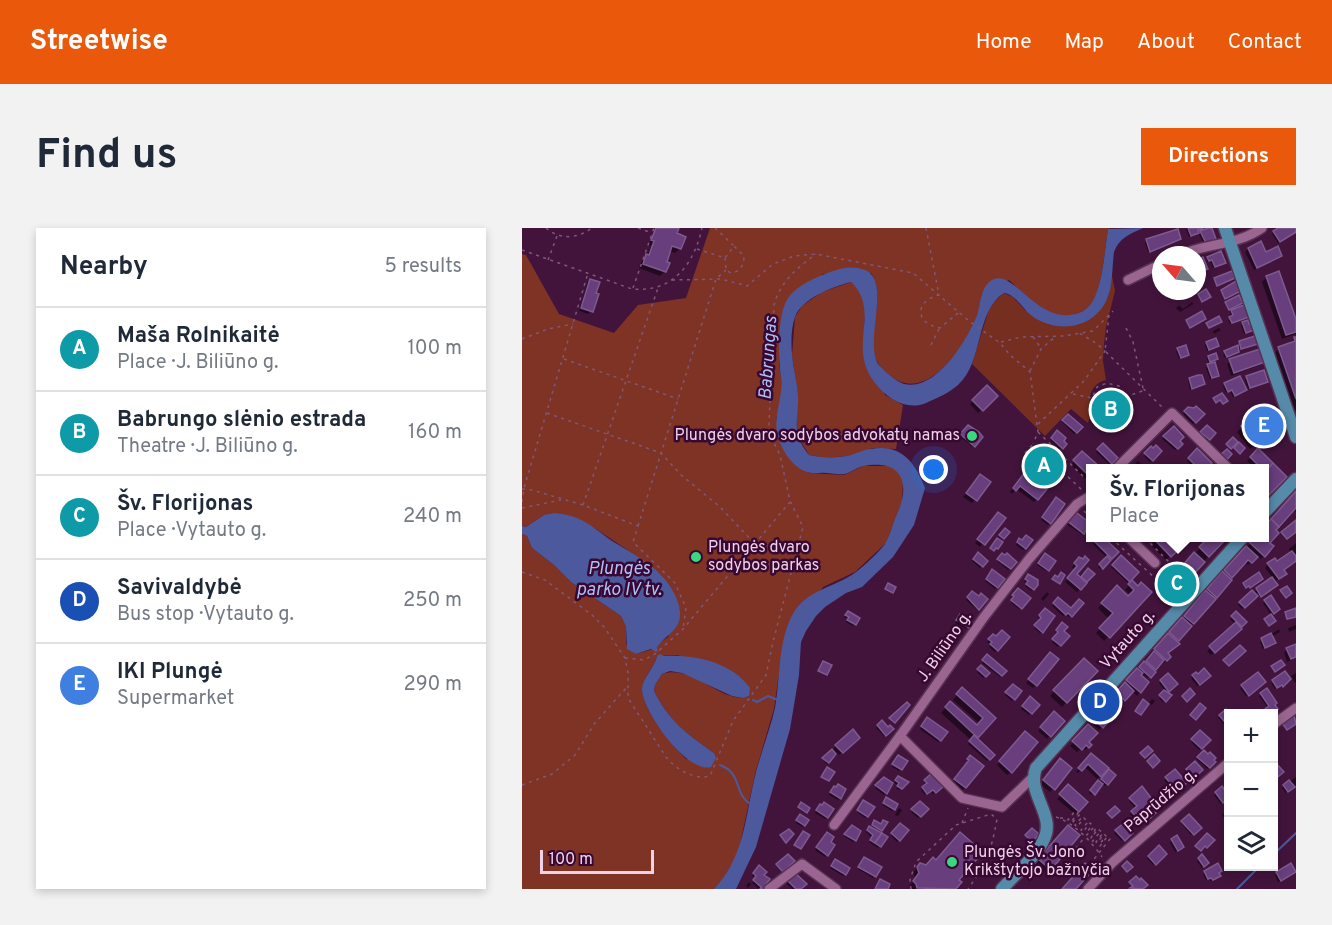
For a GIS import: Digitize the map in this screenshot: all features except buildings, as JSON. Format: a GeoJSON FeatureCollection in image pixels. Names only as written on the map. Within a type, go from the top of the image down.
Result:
{"type":"FeatureCollection","features":[{"type":"Feature","properties":{"kind":"main road"},"geometry":{"type":"LineString","coordinates":[[1225,228],[1296,437]]}},
{"type":"Feature","properties":{"kind":"main road"},"geometry":{"type":"LineString","coordinates":[[1269,505],[1296,479]]}},
{"type":"Feature","properties":{"kind":"main road","name":"Vytauto g."},"geometry":{"type":"LineString","coordinates":[[1033,777],[1042,760],[1238,542]]}},
{"type":"Feature","properties":{"kind":"main road"},"geometry":{"type":"LineString","coordinates":[[1002,889],[1041,845],[1046,834],[1047,822],[1033,777]]}},
{"type":"Feature","properties":{"kind":"street"},"geometry":{"type":"LineString","coordinates":[[1206,247],[1230,243],[1262,228]]}},
{"type":"Feature","properties":{"kind":"street"},"geometry":{"type":"LineString","coordinates":[[1128,280],[1152,268]]}},
{"type":"Feature","properties":{"kind":"street"},"geometry":{"type":"LineString","coordinates":[[1121,464],[1172,413],[1224,464]]}},
{"type":"Feature","properties":{"kind":"street","name":"J. Biliūno g."},"geometry":{"type":"LineString","coordinates":[[834,825],[984,617],[1029,559],[1077,504],[1086,499]]}},
{"type":"Feature","properties":{"kind":"street"},"geometry":{"type":"LineString","coordinates":[[1134,542],[1155,563]]}},
{"type":"Feature","properties":{"kind":"street"},"geometry":{"type":"LineString","coordinates":[[1278,721],[1296,708]]}},
{"type":"Feature","properties":{"kind":"street"},"geometry":{"type":"LineString","coordinates":[[900,736],[962,798],[1002,807],[1033,777]]}},
{"type":"Feature","properties":{"kind":"street","name":"Paprūdžio g."},"geometry":{"type":"LineString","coordinates":[[1088,889],[1113,862],[1227,763]]}},
{"type":"Feature","properties":{"kind":"street"},"geometry":{"type":"LineString","coordinates":[[769,889],[802,864],[836,889]]}},
{"type":"Feature","properties":{"kind":"path"},"geometry":{"type":"LineString","coordinates":[[546,228],[557,235],[572,237],[579,236],[592,228]]}},
{"type":"Feature","properties":{"kind":"path"},"geometry":{"type":"LineString","coordinates":[[638,228],[652,233]]}},
{"type":"Feature","properties":{"kind":"path"},"geometry":{"type":"LineString","coordinates":[[632,289],[654,228]]}},
{"type":"Feature","properties":{"kind":"path"},"geometry":{"type":"LineString","coordinates":[[522,250],[632,289],[645,290],[658,288],[683,270],[692,257],[702,228]]}},
{"type":"Feature","properties":{"kind":"path"},"geometry":{"type":"LineString","coordinates":[[715,228],[744,256],[744,263],[735,273],[726,270]]}},
{"type":"Feature","properties":{"kind":"path"},"geometry":{"type":"LineString","coordinates":[[927,229],[939,295]]}},
{"type":"Feature","properties":{"kind":"path"},"geometry":{"type":"LineString","coordinates":[[548,260],[557,235]]}},
{"type":"Feature","properties":{"kind":"path"},"geometry":{"type":"LineString","coordinates":[[726,270],[725,258],[734,246]]}},
{"type":"Feature","properties":{"kind":"path"},"geometry":{"type":"LineString","coordinates":[[696,248],[725,258]]}},
{"type":"Feature","properties":{"kind":"path"},"geometry":{"type":"LineString","coordinates":[[672,280],[716,279],[747,286],[773,264],[794,256],[816,254],[913,273],[969,321],[1000,343],[1030,372]]}},
{"type":"Feature","properties":{"kind":"path"},"geometry":{"type":"LineString","coordinates":[[522,572],[545,580],[592,615],[604,627],[625,658],[628,673],[628,698],[633,708],[673,765],[701,778],[710,776],[733,721],[763,681],[770,665],[773,642],[804,527],[790,501],[780,455],[770,435],[774,305],[784,282],[797,268],[816,254]]}},
{"type":"Feature","properties":{"kind":"path"},"geometry":{"type":"LineString","coordinates":[[683,629],[686,608],[675,583],[633,542],[716,279],[726,270]]}},
{"type":"Feature","properties":{"kind":"path"},"geometry":{"type":"LineString","coordinates":[[522,502],[523,488],[588,273]]}},
{"type":"Feature","properties":{"kind":"path"},"geometry":{"type":"LineString","coordinates":[[583,506],[658,288]]}},
{"type":"Feature","properties":{"kind":"path"},"geometry":{"type":"LineString","coordinates":[[939,295],[927,299],[923,304],[921,314],[926,322],[940,328]]}},
{"type":"Feature","properties":{"kind":"path"},"geometry":{"type":"LineString","coordinates":[[1000,343],[1094,331],[1113,311]]}},
{"type":"Feature","properties":{"kind":"path"},"geometry":{"type":"LineString","coordinates":[[931,345],[940,328],[959,312]]}},
{"type":"Feature","properties":{"kind":"path"},"geometry":{"type":"LineString","coordinates":[[1037,425],[1073,393],[1096,366],[1105,351],[1109,315]]}},
{"type":"Feature","properties":{"kind":"path"},"geometry":{"type":"LineString","coordinates":[[522,339],[573,323]]}},
{"type":"Feature","properties":{"kind":"path"},"geometry":{"type":"LineString","coordinates":[[1126,328],[1133,342],[1144,389]]}},
{"type":"Feature","properties":{"kind":"path"},"geometry":{"type":"LineString","coordinates":[[1079,333],[1105,351],[1165,410]]}},
{"type":"Feature","properties":{"kind":"path"},"geometry":{"type":"LineString","coordinates":[[1025,453],[1033,444],[1038,432],[1030,372],[1041,349],[1056,336]]}},
{"type":"Feature","properties":{"kind":"path"},"geometry":{"type":"LineString","coordinates":[[1033,337],[1041,349]]}},
{"type":"Feature","properties":{"kind":"path"},"geometry":{"type":"LineString","coordinates":[[563,359],[678,399]]}},
{"type":"Feature","properties":{"kind":"path"},"geometry":{"type":"LineString","coordinates":[[1073,393],[1092,398],[1097,387],[1107,383],[1119,386],[1125,397],[1144,389]]}},
{"type":"Feature","properties":{"kind":"path"},"geometry":{"type":"LineString","coordinates":[[547,413],[661,453],[681,475],[719,506],[755,544]]}},
{"type":"Feature","properties":{"kind":"path"},"geometry":{"type":"LineString","coordinates":[[1038,432],[1086,479]]}},
{"type":"Feature","properties":{"kind":"path"},"geometry":{"type":"LineString","coordinates":[[1033,444],[1086,493]]}},
{"type":"Feature","properties":{"kind":"path"},"geometry":{"type":"LineString","coordinates":[[523,488],[638,526]]}},
{"type":"Feature","properties":{"kind":"path"},"geometry":{"type":"LineString","coordinates":[[522,508],[562,499]]}},
{"type":"Feature","properties":{"kind":"path"},"geometry":{"type":"LineString","coordinates":[[625,658],[644,660],[655,654],[683,629],[790,501]]}},
{"type":"Feature","properties":{"kind":"path"},"geometry":{"type":"LineString","coordinates":[[1116,542],[1177,598]]}},
{"type":"Feature","properties":{"kind":"path"},"geometry":{"type":"LineString","coordinates":[[1150,542],[1192,582],[1178,570],[1180,577],[1171,568],[1169,562]]}},
{"type":"Feature","properties":{"kind":"path"},"geometry":{"type":"LineString","coordinates":[[522,785],[552,774],[575,755],[595,723],[628,686]]}},
{"type":"Feature","properties":{"kind":"path"},"geometry":{"type":"LineString","coordinates":[[961,824],[971,800]]}},
{"type":"Feature","properties":{"kind":"path"},"geometry":{"type":"LineString","coordinates":[[1060,818],[1068,820],[1075,811],[1078,813],[1072,823],[1079,814],[1082,817],[1075,825],[1077,827],[1084,818],[1088,822],[1080,831]]}},
{"type":"Feature","properties":{"kind":"path"},"geometry":{"type":"LineString","coordinates":[[911,889],[910,880],[916,862],[956,825],[992,814],[997,819],[987,859],[968,889]]}},
{"type":"Feature","properties":{"kind":"path"},"geometry":{"type":"LineString","coordinates":[[1065,821],[1080,831],[1102,856]]}},
{"type":"Feature","properties":{"kind":"path"},"geometry":{"type":"LineString","coordinates":[[1080,831],[1083,832],[1090,823],[1092,825],[1087,835],[1094,827],[1096,828],[1091,838],[1098,829],[1101,831]]}},
{"type":"Feature","properties":{"kind":"path"},"geometry":{"type":"LineString","coordinates":[[1091,843],[1101,831]]}},
{"type":"Feature","properties":{"kind":"path"},"geometry":{"type":"LineString","coordinates":[[1091,863],[1110,839],[1107,837],[1099,845],[1106,836],[1104,834],[1096,842],[1103,833],[1101,831]]}},
{"type":"Feature","properties":{"kind":"path"},"geometry":{"type":"LineString","coordinates":[[1071,854],[1085,837]]}},
{"type":"Feature","properties":{"kind":"shaded area","name":"Plungės dvaro sodybos parkas"},"geometry":{"type":"Polygon","coordinates":[[[710,228],[1111,228],[1108,229],[1097,293],[1082,311],[1060,315],[1044,310],[1009,280],[982,293],[978,312],[970,330],[961,346],[938,373],[924,381],[910,384],[895,379],[880,366],[875,356],[873,333],[877,296],[876,284],[871,273],[823,274],[781,327],[779,364],[782,399],[776,419],[809,473],[844,475],[863,466],[891,466],[899,472],[903,483],[902,502],[886,543],[855,572],[823,587],[782,652],[774,709],[755,774],[738,854],[714,889],[522,889],[522,534],[527,536],[532,548],[571,582],[621,616],[626,627],[626,644],[636,654],[657,648],[659,643],[668,637],[680,610],[670,586],[661,575],[596,529],[544,515],[526,527],[522,526],[522,254],[526,255],[559,314],[614,333],[638,305],[686,298],[710,228]],[[678,655],[657,656],[643,686],[643,695],[651,715],[686,759],[714,753],[695,740],[666,711],[654,691],[662,674],[673,672],[685,674],[729,695],[749,696],[678,655]]]}},
{"type":"Feature","properties":{"kind":"shaded area"},"geometry":{"type":"Polygon","coordinates":[[[1111,271],[1115,291],[1104,344],[1103,361],[1106,380],[1096,385],[1091,393],[1092,413],[1088,423],[1071,409],[1045,436],[972,364],[989,309],[1004,293],[1013,297],[1025,310],[1108,297],[1111,271]]]}},
{"type":"Feature","properties":{"kind":"shaded area"},"geometry":{"type":"Polygon","coordinates":[[[851,282],[860,290],[866,305],[864,324],[885,395],[903,405],[896,449],[873,448],[848,456],[826,458],[809,455],[796,433],[798,396],[792,355],[795,317],[802,306],[822,292],[851,282]]]}},
{"type":"Feature","properties":{"kind":"water"},"geometry":{"type":"Polygon","coordinates":[[[1143,228],[1126,237],[1116,247],[1109,294],[1101,309],[1093,317],[1074,326],[1052,325],[1032,316],[1015,299],[1004,293],[988,312],[966,375],[951,390],[919,405],[912,406],[898,402],[885,394],[867,369],[863,356],[864,305],[860,293],[851,282],[819,294],[798,310],[791,340],[798,395],[797,433],[803,447],[809,455],[823,457],[847,456],[870,449],[890,449],[905,456],[917,470],[925,488],[914,525],[893,557],[862,587],[846,593],[825,607],[806,631],[801,642],[799,675],[790,729],[756,847],[736,889],[714,889],[733,862],[743,834],[756,772],[775,708],[781,654],[789,622],[801,603],[809,596],[856,572],[882,548],[903,496],[900,475],[887,466],[864,466],[843,474],[814,473],[800,469],[786,454],[778,436],[776,422],[781,392],[780,325],[784,305],[788,298],[802,285],[833,271],[849,268],[865,270],[873,276],[876,286],[874,341],[878,364],[900,382],[916,384],[928,380],[939,372],[958,350],[977,315],[985,287],[992,280],[1000,278],[1009,282],[1051,312],[1064,315],[1079,313],[1089,306],[1096,294],[1108,229],[1143,228]]]}},
{"type":"Feature","properties":{"kind":"water","name":"Plungės parko IV tv."},"geometry":{"type":"Polygon","coordinates":[[[555,513],[574,517],[590,525],[636,555],[665,579],[676,596],[680,616],[677,626],[660,644],[658,651],[651,649],[636,654],[627,649],[626,627],[621,616],[571,582],[532,548],[527,536],[522,534],[522,526],[526,527],[544,515],[555,513]]]}},
{"type":"Feature","properties":{"kind":"water"},"geometry":{"type":"Polygon","coordinates":[[[660,654],[699,658],[723,666],[742,679],[750,688],[749,696],[743,698],[732,696],[682,673],[670,671],[662,674],[655,685],[654,691],[672,719],[714,753],[716,758],[711,767],[701,767],[690,761],[668,739],[649,711],[642,689],[646,677],[660,654]]]}},
{"type":"Feature","properties":{"kind":"waterway"},"geometry":{"type":"LineString","coordinates":[[753,700],[757,702],[768,696],[778,700]]}},
{"type":"Feature","properties":{"kind":"waterway"},"geometry":{"type":"LineString","coordinates":[[720,765],[732,773],[741,794],[749,803]]}},
{"type":"Feature","properties":{"kind":"waterway"},"geometry":{"type":"LineString","coordinates":[[1278,850],[1296,833]]}},
{"type":"Feature","properties":{"kind":"waterway"},"geometry":{"type":"LineString","coordinates":[[1237,889],[1255,871]]}},
{"type":"Feature","properties":{"kind":"place","name":"Babrungo slėnio estrada"},"geometry":{"type":"Point","coordinates":[1111,410]}},
{"type":"Feature","properties":{"kind":"place","name":"IKI Plungė"},"geometry":{"type":"Point","coordinates":[1264,426]}},
{"type":"Feature","properties":{"kind":"place","name":"Plungės dvaro sodybos advokatų namas"},"geometry":{"type":"Point","coordinates":[972,436]}},
{"type":"Feature","properties":{"kind":"place","name":"Maša Rolnikaitė"},"geometry":{"type":"Point","coordinates":[1044,466]}},
{"type":"Feature","properties":{"kind":"place","name":"Plungės dvaro sodybos parkas"},"geometry":{"type":"Point","coordinates":[696,557]}},
{"type":"Feature","properties":{"kind":"place","name":"Šv. Florijonas"},"geometry":{"type":"Point","coordinates":[1177,584]}},
{"type":"Feature","properties":{"kind":"place","name":"Savivaldybė"},"geometry":{"type":"Point","coordinates":[1100,702]}},
{"type":"Feature","properties":{"kind":"place","name":"Plungės Šv. Jono Krikštytojo bažnyčia"},"geometry":{"type":"Point","coordinates":[952,862]}},
{"type":"Feature","properties":{"kind":"water label","name":"Babrungas"},"geometry":{"type":"Point","coordinates":[769,358]}}]}
